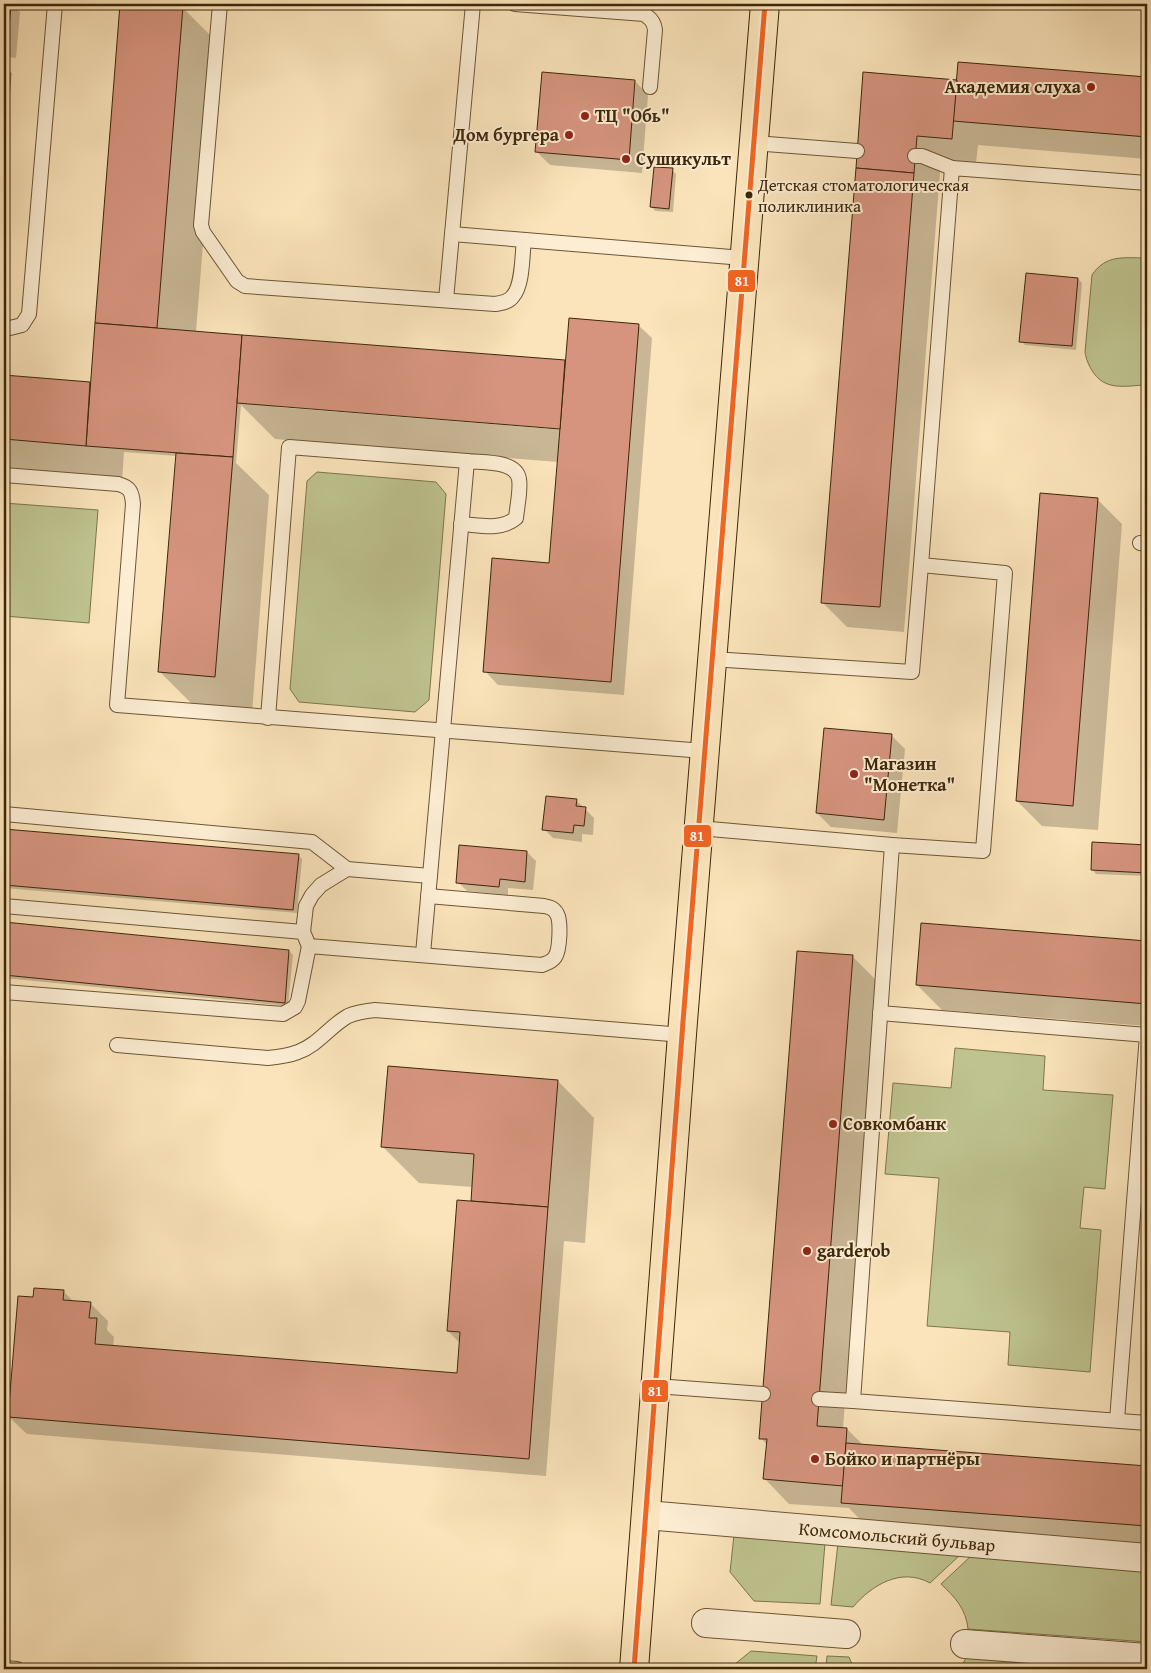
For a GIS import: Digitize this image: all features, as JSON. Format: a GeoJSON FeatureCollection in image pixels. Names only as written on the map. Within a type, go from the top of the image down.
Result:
{"type":"FeatureCollection","features":[{"type":"Feature","properties":{"kind":"main road"},"geometry":{"type":"LineString","coordinates":[[634,1669],[704,752],[766,4]]}},
{"type":"Feature","properties":{"kind":"street","name":"Комсомольский бульвар"},"geometry":{"type":"LineString","coordinates":[[646,1515],[1147,1558]]}},
{"type":"Feature","properties":{"kind":"street"},"geometry":{"type":"LineString","coordinates":[[706,1623],[846,1634]]}},
{"type":"Feature","properties":{"kind":"street"},"geometry":{"type":"LineString","coordinates":[[965,1644],[1147,1658]]}},
{"type":"Feature","properties":{"kind":"lane"},"geometry":{"type":"LineString","coordinates":[[4,328],[22,324],[29,314],[55,4]]}},
{"type":"Feature","properties":{"kind":"lane"},"geometry":{"type":"LineString","coordinates":[[220,4],[201,225],[203,232],[237,281],[245,286],[495,304],[506,302],[514,296],[518,287],[524,240]]}},
{"type":"Feature","properties":{"kind":"lane"},"geometry":{"type":"LineString","coordinates":[[446,300],[473,4]]}},
{"type":"Feature","properties":{"kind":"lane"},"geometry":{"type":"LineString","coordinates":[[515,4],[644,14],[651,19],[655,30],[650,87]]}},
{"type":"Feature","properties":{"kind":"lane"},"geometry":{"type":"LineString","coordinates":[[754,143],[857,151]]}},
{"type":"Feature","properties":{"kind":"lane"},"geometry":{"type":"LineString","coordinates":[[916,156],[922,156],[952,168],[1147,183]]}},
{"type":"Feature","properties":{"kind":"lane"},"geometry":{"type":"LineString","coordinates":[[712,659],[912,672],[952,168]]}},
{"type":"Feature","properties":{"kind":"lane"},"geometry":{"type":"LineString","coordinates":[[452,234],[744,258]]}},
{"type":"Feature","properties":{"kind":"lane"},"geometry":{"type":"LineString","coordinates":[[268,718],[289,447],[467,461],[508,466],[515,470],[519,479],[516,518],[509,524],[497,526],[461,524]]}},
{"type":"Feature","properties":{"kind":"lane"},"geometry":{"type":"LineString","coordinates":[[423,954],[467,461]]}},
{"type":"Feature","properties":{"kind":"lane"},"geometry":{"type":"LineString","coordinates":[[4,475],[118,484],[127,487],[132,493],[133,504],[117,705],[704,752]]}},
{"type":"Feature","properties":{"kind":"lane"},"geometry":{"type":"LineString","coordinates":[[699,828],[983,851],[1005,573],[920,565]]}},
{"type":"Feature","properties":{"kind":"lane"},"geometry":{"type":"LineString","coordinates":[[4,814],[312,842],[347,869],[430,876]]}},
{"type":"Feature","properties":{"kind":"lane"},"geometry":{"type":"LineString","coordinates":[[853,1401],[892,845]]}},
{"type":"Feature","properties":{"kind":"lane"},"geometry":{"type":"LineString","coordinates":[[4,992],[284,1014],[294,1007],[298,1001],[309,946],[304,932],[306,906],[312,895],[321,885],[347,869]]}},
{"type":"Feature","properties":{"kind":"lane"},"geometry":{"type":"LineString","coordinates":[[309,946],[542,964],[548,963],[555,958],[558,951],[560,924],[558,914],[552,908],[428,896]]}},
{"type":"Feature","properties":{"kind":"lane"},"geometry":{"type":"LineString","coordinates":[[4,906],[304,932]]}},
{"type":"Feature","properties":{"kind":"lane"},"geometry":{"type":"LineString","coordinates":[[118,1045],[268,1058],[285,1056],[300,1052],[313,1044],[337,1023],[350,1016],[375,1010],[683,1035]]}},
{"type":"Feature","properties":{"kind":"lane"},"geometry":{"type":"LineString","coordinates":[[880,1013],[1147,1035],[1117,1420]]}},
{"type":"Feature","properties":{"kind":"lane"},"geometry":{"type":"LineString","coordinates":[[656,1386],[763,1394]]}},
{"type":"Feature","properties":{"kind":"lane"},"geometry":{"type":"LineString","coordinates":[[819,1399],[1147,1423]]}},
{"type":"Feature","properties":{"kind":"lane"},"geometry":{"type":"LineString","coordinates":[[4,1668],[18,1669]]}},
{"type":"Feature","properties":{"kind":"green space"},"geometry":{"type":"Polygon","coordinates":[[[4,72],[11,73],[4,168],[4,72]]]}},
{"type":"Feature","properties":{"kind":"green space"},"geometry":{"type":"Polygon","coordinates":[[[1147,258],[1147,385],[1111,385],[1101,380],[1093,372],[1085,352],[1092,275],[1097,268],[1109,260],[1147,258]]]}},
{"type":"Feature","properties":{"kind":"green space"},"geometry":{"type":"Polygon","coordinates":[[[317,472],[436,482],[446,494],[429,700],[415,712],[299,702],[290,689],[307,481],[317,472]]]}},
{"type":"Feature","properties":{"kind":"green space"},"geometry":{"type":"Polygon","coordinates":[[[4,503],[98,510],[89,623],[4,616],[4,503]]]}},
{"type":"Feature","properties":{"kind":"green space"},"geometry":{"type":"Polygon","coordinates":[[[955,1048],[1045,1056],[1043,1090],[1113,1095],[1105,1189],[1084,1187],[1080,1228],[1101,1230],[1090,1372],[1008,1365],[1010,1332],[927,1326],[939,1178],[885,1174],[893,1083],[951,1088],[955,1048]]]}},
{"type":"Feature","properties":{"kind":"green space"},"geometry":{"type":"Polygon","coordinates":[[[734,1535],[825,1543],[820,1604],[754,1601],[730,1572],[734,1535]]]}},
{"type":"Feature","properties":{"kind":"green space"},"geometry":{"type":"Polygon","coordinates":[[[838,1543],[960,1555],[930,1583],[908,1577],[898,1578],[878,1586],[853,1607],[831,1605],[838,1543]]]}},
{"type":"Feature","properties":{"kind":"green space"},"geometry":{"type":"Polygon","coordinates":[[[971,1556],[1147,1571],[1147,1642],[968,1629],[965,1615],[959,1604],[941,1584],[971,1556]]]}},
{"type":"Feature","properties":{"kind":"green space"},"geometry":{"type":"Polygon","coordinates":[[[751,1651],[817,1656],[815,1669],[729,1669],[751,1651]]]}},
{"type":"Feature","properties":{"kind":"green space"},"geometry":{"type":"Polygon","coordinates":[[[827,1656],[849,1657],[854,1669],[826,1669],[827,1656]]]}},
{"type":"Feature","properties":{"kind":"green space"},"geometry":{"type":"Polygon","coordinates":[[[966,1658],[1098,1669],[960,1669],[966,1658]]]}},
{"type":"Feature","properties":{"kind":"building"},"geometry":{"type":"Polygon","coordinates":[[[4,4],[11,4],[7,50],[4,50],[4,4]]]}},
{"type":"Feature","properties":{"kind":"building"},"geometry":{"type":"Polygon","coordinates":[[[120,4],[183,6],[157,328],[95,323],[120,4]]]}},
{"type":"Feature","properties":{"kind":"building"},"geometry":{"type":"Polygon","coordinates":[[[958,62],[1147,77],[1147,137],[953,121],[958,62]]]}},
{"type":"Feature","properties":{"kind":"building","name":"ТЦ \"Обь\""},"geometry":{"type":"Polygon","coordinates":[[[542,72],[635,80],[629,160],[535,152],[542,72]]]}},
{"type":"Feature","properties":{"kind":"building"},"geometry":{"type":"Polygon","coordinates":[[[863,72],[957,80],[952,139],[917,136],[914,173],[856,168],[863,72]]]}},
{"type":"Feature","properties":{"kind":"building"},"geometry":{"type":"Polygon","coordinates":[[[654,167],[673,168],[669,209],[650,207],[654,167]]]}},
{"type":"Feature","properties":{"kind":"building"},"geometry":{"type":"Polygon","coordinates":[[[856,168],[914,173],[880,607],[821,603],[856,168]]]}},
{"type":"Feature","properties":{"kind":"building"},"geometry":{"type":"Polygon","coordinates":[[[1026,273],[1078,278],[1072,346],[1019,342],[1026,273]]]}},
{"type":"Feature","properties":{"kind":"building"},"geometry":{"type":"Polygon","coordinates":[[[569,318],[639,324],[611,682],[483,672],[492,558],[549,563],[569,318]]]}},
{"type":"Feature","properties":{"kind":"building"},"geometry":{"type":"Polygon","coordinates":[[[95,323],[242,335],[233,457],[86,446],[95,323]]]}},
{"type":"Feature","properties":{"kind":"building"},"geometry":{"type":"Polygon","coordinates":[[[242,335],[565,360],[560,429],[237,403],[242,335]]]}},
{"type":"Feature","properties":{"kind":"building"},"geometry":{"type":"Polygon","coordinates":[[[4,375],[90,382],[86,446],[4,439],[4,375]]]}},
{"type":"Feature","properties":{"kind":"building"},"geometry":{"type":"Polygon","coordinates":[[[176,453],[233,457],[215,677],[158,672],[176,453]]]}},
{"type":"Feature","properties":{"kind":"building"},"geometry":{"type":"Polygon","coordinates":[[[1040,493],[1098,498],[1073,806],[1016,801],[1040,493]]]}},
{"type":"Feature","properties":{"kind":"building","name":"Магазин \"Монетка\""},"geometry":{"type":"Polygon","coordinates":[[[824,728],[892,734],[884,820],[816,813],[824,728]]]}},
{"type":"Feature","properties":{"kind":"building"},"geometry":{"type":"Polygon","coordinates":[[[546,796],[577,799],[576,806],[586,807],[584,826],[574,825],[573,833],[542,830],[546,796]]]}},
{"type":"Feature","properties":{"kind":"building"},"geometry":{"type":"Polygon","coordinates":[[[4,829],[299,854],[293,910],[4,885],[4,829]]]}},
{"type":"Feature","properties":{"kind":"building"},"geometry":{"type":"Polygon","coordinates":[[[1092,842],[1147,845],[1147,873],[1091,870],[1092,842]]]}},
{"type":"Feature","properties":{"kind":"building"},"geometry":{"type":"Polygon","coordinates":[[[459,845],[527,851],[525,882],[500,879],[499,887],[456,883],[459,845]]]}},
{"type":"Feature","properties":{"kind":"building"},"geometry":{"type":"Polygon","coordinates":[[[4,922],[289,950],[285,1003],[4,975],[4,922]]]}},
{"type":"Feature","properties":{"kind":"building"},"geometry":{"type":"Polygon","coordinates":[[[921,923],[1147,941],[1147,1004],[916,985],[921,923]]]}},
{"type":"Feature","properties":{"kind":"building"},"geometry":{"type":"Polygon","coordinates":[[[797,951],[853,955],[817,1426],[847,1428],[843,1486],[763,1479],[767,1439],[759,1439],[797,951]]]}},
{"type":"Feature","properties":{"kind":"building"},"geometry":{"type":"Polygon","coordinates":[[[388,1066],[558,1080],[548,1207],[471,1201],[474,1154],[381,1147],[388,1066]]]}},
{"type":"Feature","properties":{"kind":"building"},"geometry":{"type":"Polygon","coordinates":[[[457,1200],[548,1207],[529,1459],[8,1417],[18,1296],[33,1297],[34,1288],[64,1290],[63,1300],[91,1302],[89,1318],[97,1318],[95,1344],[457,1373],[460,1332],[447,1331],[457,1200]]]}},
{"type":"Feature","properties":{"kind":"building"},"geometry":{"type":"Polygon","coordinates":[[[846,1443],[1147,1466],[1147,1526],[841,1503],[846,1443]]]}},
{"type":"Feature","properties":{"kind":"transit line","name":"81"},"geometry":{"type":"LineString","coordinates":[[634,1669],[681,1044],[765,4]]}},
{"type":"Feature","properties":{"kind":"place","name":"Академия слуха"},"geometry":{"type":"Point","coordinates":[1091,87]}},
{"type":"Feature","properties":{"kind":"place","name":"ТЦ \"Обь\""},"geometry":{"type":"Point","coordinates":[585,116]}},
{"type":"Feature","properties":{"kind":"place","name":"Дом бургера"},"geometry":{"type":"Point","coordinates":[569,135]}},
{"type":"Feature","properties":{"kind":"place","name":"Сушикульт"},"geometry":{"type":"Point","coordinates":[626,159]}},
{"type":"Feature","properties":{"kind":"place","name":"Детская стоматологическая поликлиника"},"geometry":{"type":"Point","coordinates":[749,195]}},
{"type":"Feature","properties":{"kind":"place","name":"Магазин \"Монетка\""},"geometry":{"type":"Point","coordinates":[854,774]}},
{"type":"Feature","properties":{"kind":"place","name":"Совкомбанк"},"geometry":{"type":"Point","coordinates":[833,1124]}},
{"type":"Feature","properties":{"kind":"place","name":"garderob"},"geometry":{"type":"Point","coordinates":[807,1251]}},
{"type":"Feature","properties":{"kind":"place","name":"Бойко и партнёры"},"geometry":{"type":"Point","coordinates":[815,1459]}}]}
